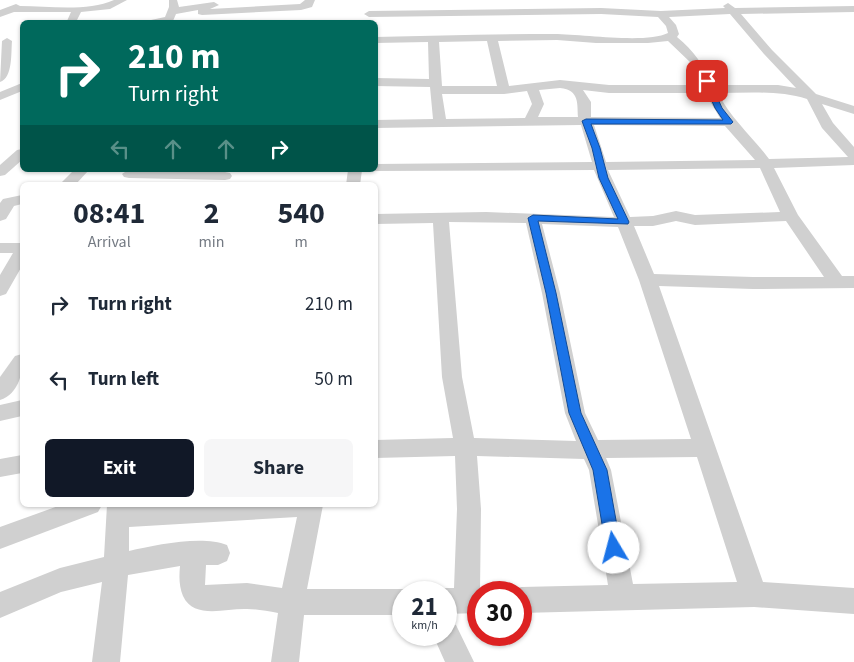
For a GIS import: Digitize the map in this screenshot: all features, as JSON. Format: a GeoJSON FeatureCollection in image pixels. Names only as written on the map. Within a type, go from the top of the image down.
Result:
{"type":"FeatureCollection","features":[{"type":"Feature","properties":{"kind":"street"},"geometry":{"type":"LineString","coordinates":[[0,5],[20,5],[42,9],[77,9],[106,7],[122,0]]}},
{"type":"Feature","properties":{"kind":"street"},"geometry":{"type":"LineString","coordinates":[[201,14],[229,0]]}},
{"type":"Feature","properties":{"kind":"street"},"geometry":{"type":"LineString","coordinates":[[162,20],[169,18],[173,5],[201,14],[301,7],[308,5],[310,0]]}},
{"type":"Feature","properties":{"kind":"street"},"geometry":{"type":"LineString","coordinates":[[371,0],[369,18],[487,13],[601,11],[661,14],[854,9]]}},
{"type":"Feature","properties":{"kind":"street"},"geometry":{"type":"LineString","coordinates":[[479,0],[487,13]]}},
{"type":"Feature","properties":{"kind":"street"},"geometry":{"type":"LineString","coordinates":[[538,0],[554,28]]}},
{"type":"Feature","properties":{"kind":"street"},"geometry":{"type":"LineString","coordinates":[[722,0],[768,52],[812,97],[827,126],[854,155]]}},
{"type":"Feature","properties":{"kind":"street"},"geometry":{"type":"LineString","coordinates":[[0,14],[20,5]]}},
{"type":"Feature","properties":{"kind":"street"},"geometry":{"type":"LineString","coordinates":[[0,26],[20,5]]}},
{"type":"Feature","properties":{"kind":"street"},"geometry":{"type":"LineString","coordinates":[[34,20],[42,9]]}},
{"type":"Feature","properties":{"kind":"street"},"geometry":{"type":"LineString","coordinates":[[73,20],[77,9]]}},
{"type":"Feature","properties":{"kind":"street"},"geometry":{"type":"LineString","coordinates":[[378,40],[492,38],[554,28],[614,41],[648,40],[670,37],[674,34],[667,19],[661,14]]}},
{"type":"Feature","properties":{"kind":"street"},"geometry":{"type":"LineString","coordinates":[[670,37],[688,52],[696,62],[719,108],[729,122],[753,147],[765,164],[790,216],[845,282]]}},
{"type":"Feature","properties":{"kind":"street"},"geometry":{"type":"LineString","coordinates":[[492,38],[504,90]]}},
{"type":"Feature","properties":{"kind":"street"},"geometry":{"type":"LineString","coordinates":[[433,39],[435,86],[440,123]]}},
{"type":"Feature","properties":{"kind":"street"},"geometry":{"type":"LineString","coordinates":[[0,78],[4,67],[4,42],[20,40]]}},
{"type":"Feature","properties":{"kind":"street"},"geometry":{"type":"LineString","coordinates":[[378,82],[504,90],[553,84],[609,89],[778,89],[790,90],[854,110]]}},
{"type":"Feature","properties":{"kind":"street"},"geometry":{"type":"LineString","coordinates":[[568,85],[583,98],[586,121],[600,166],[610,195],[624,222],[648,280],[754,594]]}},
{"type":"Feature","properties":{"kind":"street"},"geometry":{"type":"LineString","coordinates":[[0,96],[20,88]]}},
{"type":"Feature","properties":{"kind":"street"},"geometry":{"type":"LineString","coordinates":[[529,122],[538,105],[532,88]]}},
{"type":"Feature","properties":{"kind":"street"},"geometry":{"type":"LineString","coordinates":[[378,124],[586,121],[729,122]]}},
{"type":"Feature","properties":{"kind":"street"},"geometry":{"type":"LineString","coordinates":[[11,166],[20,156]]}},
{"type":"Feature","properties":{"kind":"street"},"geometry":{"type":"LineString","coordinates":[[378,168],[765,164],[854,161]]}},
{"type":"Feature","properties":{"kind":"street"},"geometry":{"type":"LineString","coordinates":[[69,182],[80,172]]}},
{"type":"Feature","properties":{"kind":"street"},"geometry":{"type":"LineString","coordinates":[[128,176],[158,180],[225,176]]}},
{"type":"Feature","properties":{"kind":"street"},"geometry":{"type":"LineString","coordinates":[[0,216],[8,202],[20,200]]}},
{"type":"Feature","properties":{"kind":"street"},"geometry":{"type":"LineString","coordinates":[[378,219],[533,218],[624,222],[656,221],[676,216],[693,220],[790,216]]}},
{"type":"Feature","properties":{"kind":"street"},"geometry":{"type":"LineString","coordinates":[[441,218],[452,377],[465,447],[469,509],[464,601]]}},
{"type":"Feature","properties":{"kind":"street"},"geometry":{"type":"LineString","coordinates":[[533,218],[551,293],[575,413],[600,470],[624,598]]}},
{"type":"Feature","properties":{"kind":"street"},"geometry":{"type":"LineString","coordinates":[[0,248],[20,248]]}},
{"type":"Feature","properties":{"kind":"street"},"geometry":{"type":"LineString","coordinates":[[0,290],[20,255]]}},
{"type":"Feature","properties":{"kind":"street"},"geometry":{"type":"LineString","coordinates":[[648,280],[753,283],[845,282]]}},
{"type":"Feature","properties":{"kind":"street"},"geometry":{"type":"LineString","coordinates":[[0,392],[20,364]]}},
{"type":"Feature","properties":{"kind":"street"},"geometry":{"type":"LineString","coordinates":[[0,413],[20,408]]}},
{"type":"Feature","properties":{"kind":"street"},"geometry":{"type":"LineString","coordinates":[[378,449],[465,447],[704,448]]}},
{"type":"Feature","properties":{"kind":"street"},"geometry":{"type":"LineString","coordinates":[[0,468],[20,464]]}},
{"type":"Feature","properties":{"kind":"street"},"geometry":{"type":"LineString","coordinates":[[0,538],[85,507]]}},
{"type":"Feature","properties":{"kind":"street"},"geometry":{"type":"LineString","coordinates":[[106,662],[116,566],[118,511],[247,507]]}},
{"type":"Feature","properties":{"kind":"street"},"geometry":{"type":"LineString","coordinates":[[285,662],[292,602],[311,507]]}},
{"type":"Feature","properties":{"kind":"street"},"geometry":{"type":"LineString","coordinates":[[0,605],[60,580],[155,558],[207,553],[192,587],[195,594],[201,598],[247,596],[292,602],[392,602]]}},
{"type":"Feature","properties":{"kind":"street"},"geometry":{"type":"LineString","coordinates":[[532,600],[754,594],[854,601]]}},
{"type":"Feature","properties":{"kind":"street"},"geometry":{"type":"LineString","coordinates":[[452,646],[460,662]]}},
{"type":"Feature","properties":{"kind":"route"},"geometry":{"type":"LineString","coordinates":[[614,548],[600,470],[575,413],[551,293],[533,218],[624,222],[603,178],[596,148],[586,121],[729,122],[719,108],[707,81]]}}]}
